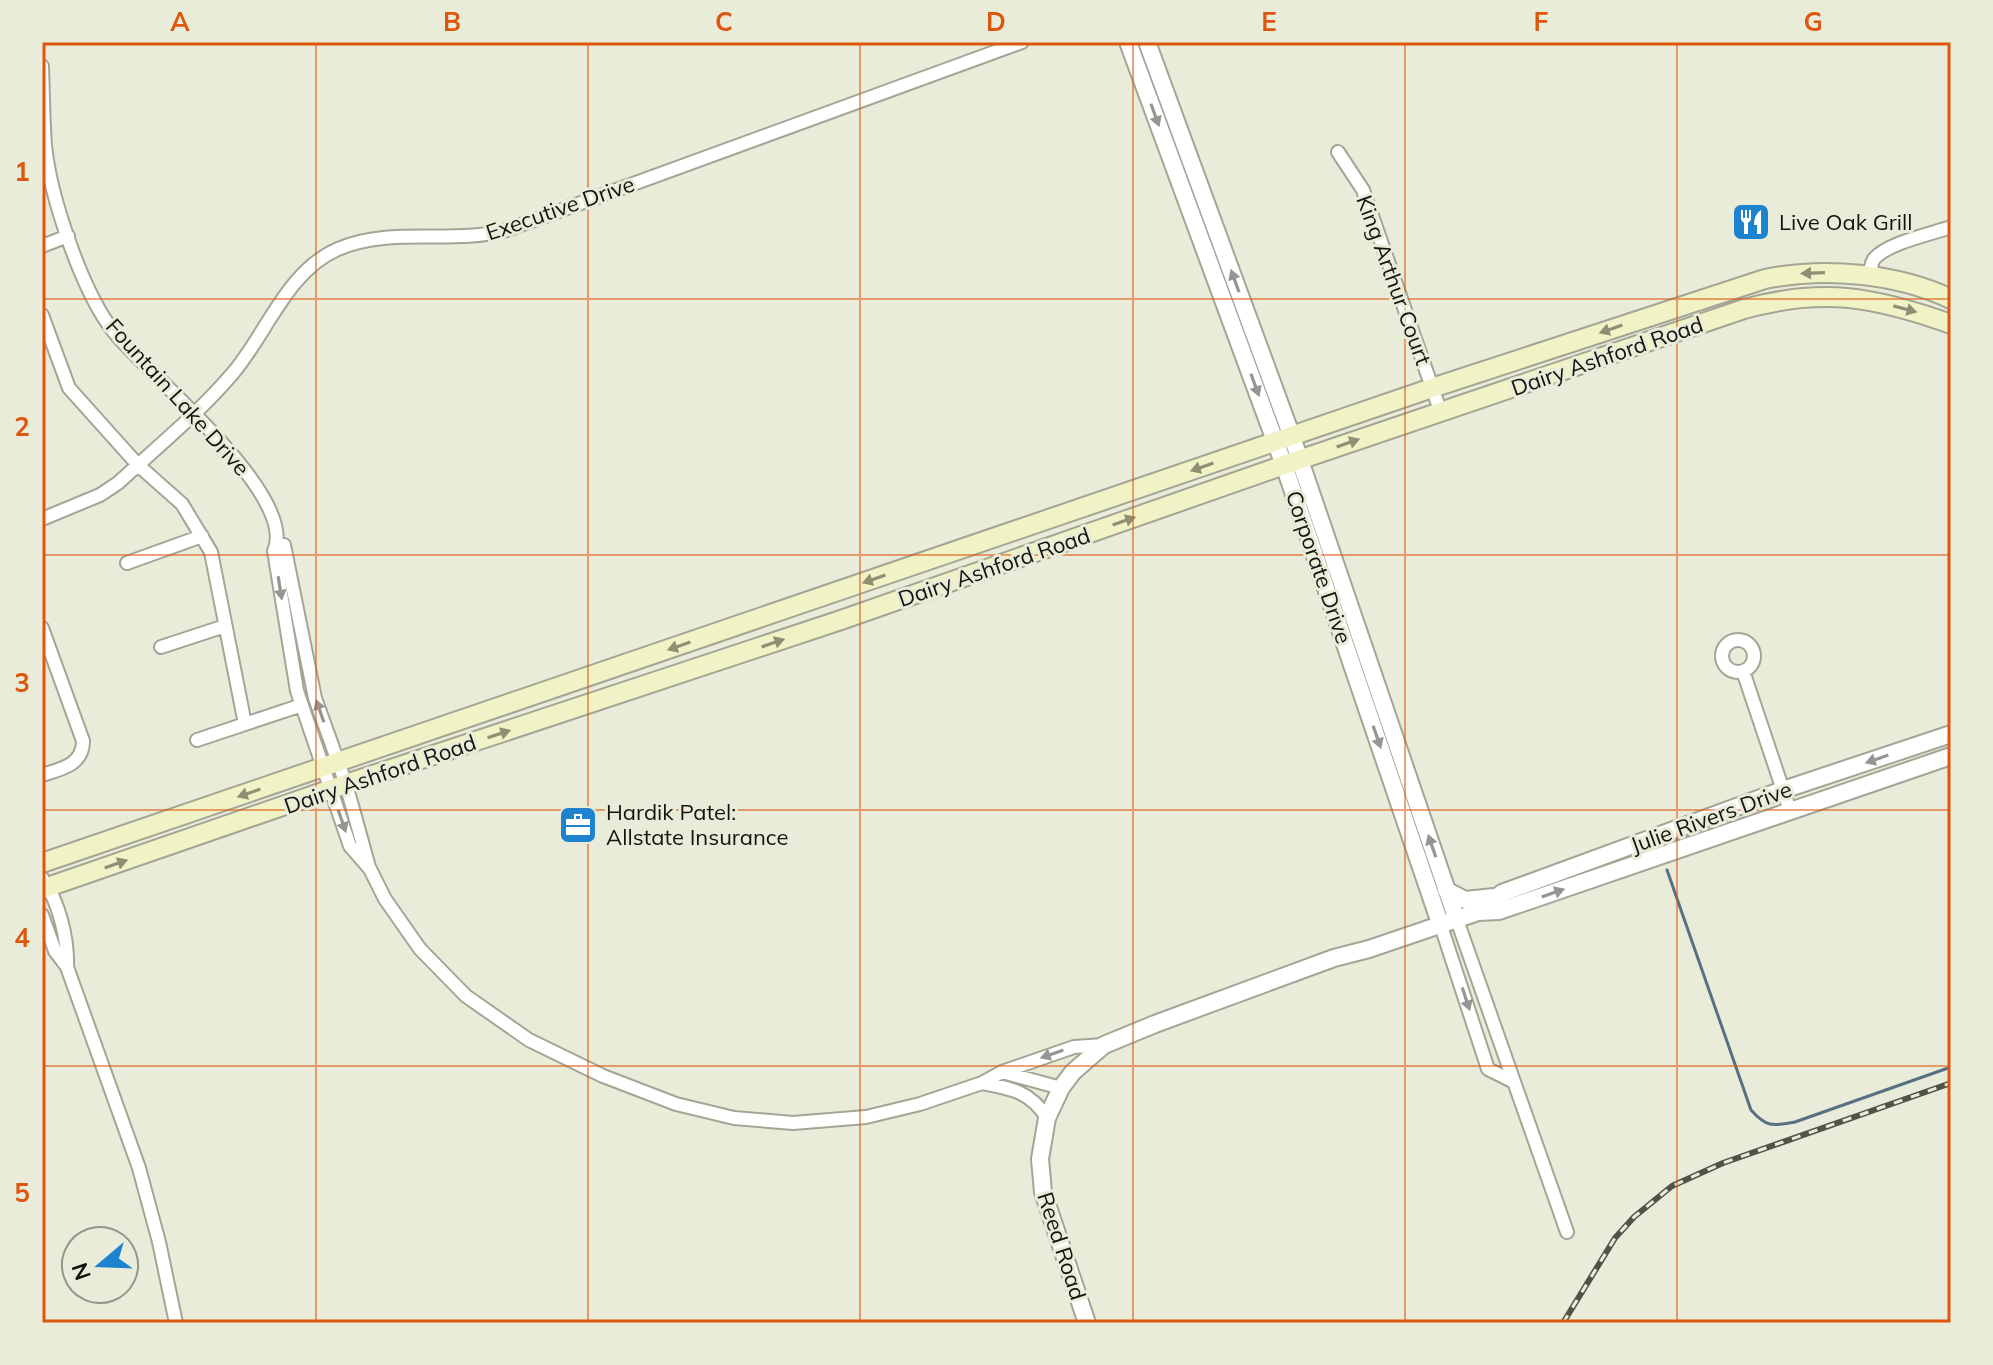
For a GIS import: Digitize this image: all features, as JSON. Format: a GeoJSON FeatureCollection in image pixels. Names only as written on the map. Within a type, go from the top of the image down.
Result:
{"type":"FeatureCollection","features":[{"type":"Feature","properties":{"kind":"main road","name":"Dairy Ashford Road"},"geometry":{"type":"LineString","coordinates":[[42,863],[1432,388],[1712,296],[1792,274],[1827,273],[1923,286],[1951,299]]}},
{"type":"Feature","properties":{"kind":"main road"},"geometry":{"type":"LineString","coordinates":[[1712,296],[1719,317]]}},
{"type":"Feature","properties":{"kind":"main road","name":"Dairy Ashford Road"},"geometry":{"type":"LineString","coordinates":[[44,885],[732,657],[1292,462],[1756,306],[1795,298],[1858,297],[1951,324]]}},
{"type":"Feature","properties":{"kind":"main road"},"geometry":{"type":"LineString","coordinates":[[1662,312],[1669,334]]}},
{"type":"Feature","properties":{"kind":"main road"},"geometry":{"type":"LineString","coordinates":[[832,593],[841,620]]}},
{"type":"Feature","properties":{"kind":"main road"},"geometry":{"type":"LineString","coordinates":[[723,631],[732,657]]}},
{"type":"Feature","properties":{"kind":"main road"},"geometry":{"type":"LineString","coordinates":[[526,698],[534,722]]}},
{"type":"Feature","properties":{"kind":"main road"},"geometry":{"type":"LineString","coordinates":[[184,815],[192,838]]}},
{"type":"Feature","properties":{"kind":"street","name":"Executive Drive"},"geometry":{"type":"LineString","coordinates":[[42,519],[100,495],[138,465],[233,373],[302,276],[323,257],[338,249],[381,238],[480,237],[507,230],[1022,42]]}},
{"type":"Feature","properties":{"kind":"street","name":"Corporate Drive"},"geometry":{"type":"LineString","coordinates":[[1128,42],[1284,439],[1449,923],[1473,966],[1567,1232]]}},
{"type":"Feature","properties":{"kind":"street","name":"Corporate Drive"},"geometry":{"type":"LineString","coordinates":[[1147,42],[1246,337]]}},
{"type":"Feature","properties":{"kind":"street","name":"Fountain Lake Drive"},"geometry":{"type":"LineString","coordinates":[[42,66],[45,147],[68,236],[87,288],[113,332],[194,413],[255,482],[272,515],[278,543],[274,551],[287,635],[302,705],[330,765]]}},
{"type":"Feature","properties":{"kind":"street","name":"King Arthur Court"},"geometry":{"type":"LineString","coordinates":[[1338,152],[1363,190],[1441,413]]}},
{"type":"Feature","properties":{"kind":"street"},"geometry":{"type":"LineString","coordinates":[[1871,278],[1871,264],[1889,248],[1951,227]]}},
{"type":"Feature","properties":{"kind":"street"},"geometry":{"type":"LineString","coordinates":[[42,246],[68,236]]}},
{"type":"Feature","properties":{"kind":"street"},"geometry":{"type":"LineString","coordinates":[[42,315],[69,388],[138,465],[182,504],[211,552],[245,724]]}},
{"type":"Feature","properties":{"kind":"street"},"geometry":{"type":"LineString","coordinates":[[127,563],[202,536]]}},
{"type":"Feature","properties":{"kind":"street","name":"Fountain Lake Drive"},"geometry":{"type":"LineString","coordinates":[[278,543],[284,545],[330,765]]}},
{"type":"Feature","properties":{"kind":"street"},"geometry":{"type":"LineString","coordinates":[[161,647],[225,626]]}},
{"type":"Feature","properties":{"kind":"street"},"geometry":{"type":"LineString","coordinates":[[42,628],[83,741],[80,757],[67,767],[42,775]]}},
{"type":"Feature","properties":{"kind":"street"},"geometry":{"type":"LineString","coordinates":[[287,635],[302,632]]}},
{"type":"Feature","properties":{"kind":"street"},"geometry":{"type":"LineString","coordinates":[[1743,671],[1790,811]]}},
{"type":"Feature","properties":{"kind":"street","name":"Corporate Drive"},"geometry":{"type":"LineString","coordinates":[[1369,687],[1446,890],[1457,972],[1488,1069],[1514,1082]]}},
{"type":"Feature","properties":{"kind":"street"},"geometry":{"type":"LineString","coordinates":[[197,740],[302,705]]}},
{"type":"Feature","properties":{"kind":"street","name":"Julie Rivers Drive"},"geometry":{"type":"LineString","coordinates":[[1478,912],[1494,897],[1783,790],[1951,734]]}},
{"type":"Feature","properties":{"kind":"street","name":"Julie Rivers Drive"},"geometry":{"type":"LineString","coordinates":[[330,765],[338,787],[350,846],[370,869],[385,899],[420,949],[466,996],[529,1040],[603,1076],[676,1104],[734,1118],[793,1123],[866,1117],[920,1104],[1074,1047],[1104,1045],[1274,979],[1478,912],[1499,911],[1951,756]]}},
{"type":"Feature","properties":{"kind":"street"},"geometry":{"type":"LineString","coordinates":[[1695,823],[1698,842]]}},
{"type":"Feature","properties":{"kind":"street"},"geometry":{"type":"LineString","coordinates":[[44,885],[68,946],[67,967]]}},
{"type":"Feature","properties":{"kind":"street"},"geometry":{"type":"LineString","coordinates":[[1446,890],[1465,900],[1494,897]]}},
{"type":"Feature","properties":{"kind":"street"},"geometry":{"type":"LineString","coordinates":[[42,915],[55,951],[67,967],[139,1168],[176,1323]]}},
{"type":"Feature","properties":{"kind":"street"},"geometry":{"type":"LineString","coordinates":[[1457,972],[1473,966]]}},
{"type":"Feature","properties":{"kind":"street","name":"Reed Road"},"geometry":{"type":"LineString","coordinates":[[1087,1323],[1043,1192],[1040,1159],[1047,1118],[1061,1088],[1073,1072],[1104,1045]]}},
{"type":"Feature","properties":{"kind":"street"},"geometry":{"type":"LineString","coordinates":[[1002,1072],[1061,1088]]}},
{"type":"Feature","properties":{"kind":"street"},"geometry":{"type":"LineString","coordinates":[[982,1083],[1027,1094],[1047,1118]]}},
{"type":"Feature","properties":{"kind":"waterway"},"geometry":{"type":"LineString","coordinates":[[1667,870],[1751,1110],[1766,1123],[1795,1122],[1951,1067]]}},
{"type":"Feature","properties":{"kind":"railway"},"geometry":{"type":"LineString","coordinates":[[1563,1323],[1615,1238],[1634,1217],[1672,1186],[1723,1163],[1951,1083]]}},
{"type":"Feature","properties":{"kind":"place","name":"Live Oak Grill"},"geometry":{"type":"Point","coordinates":[1751,222]}},
{"type":"Feature","properties":{"kind":"place","name":"Hardik Patel: Allstate Insurance"},"geometry":{"type":"Point","coordinates":[578,825]}}]}
